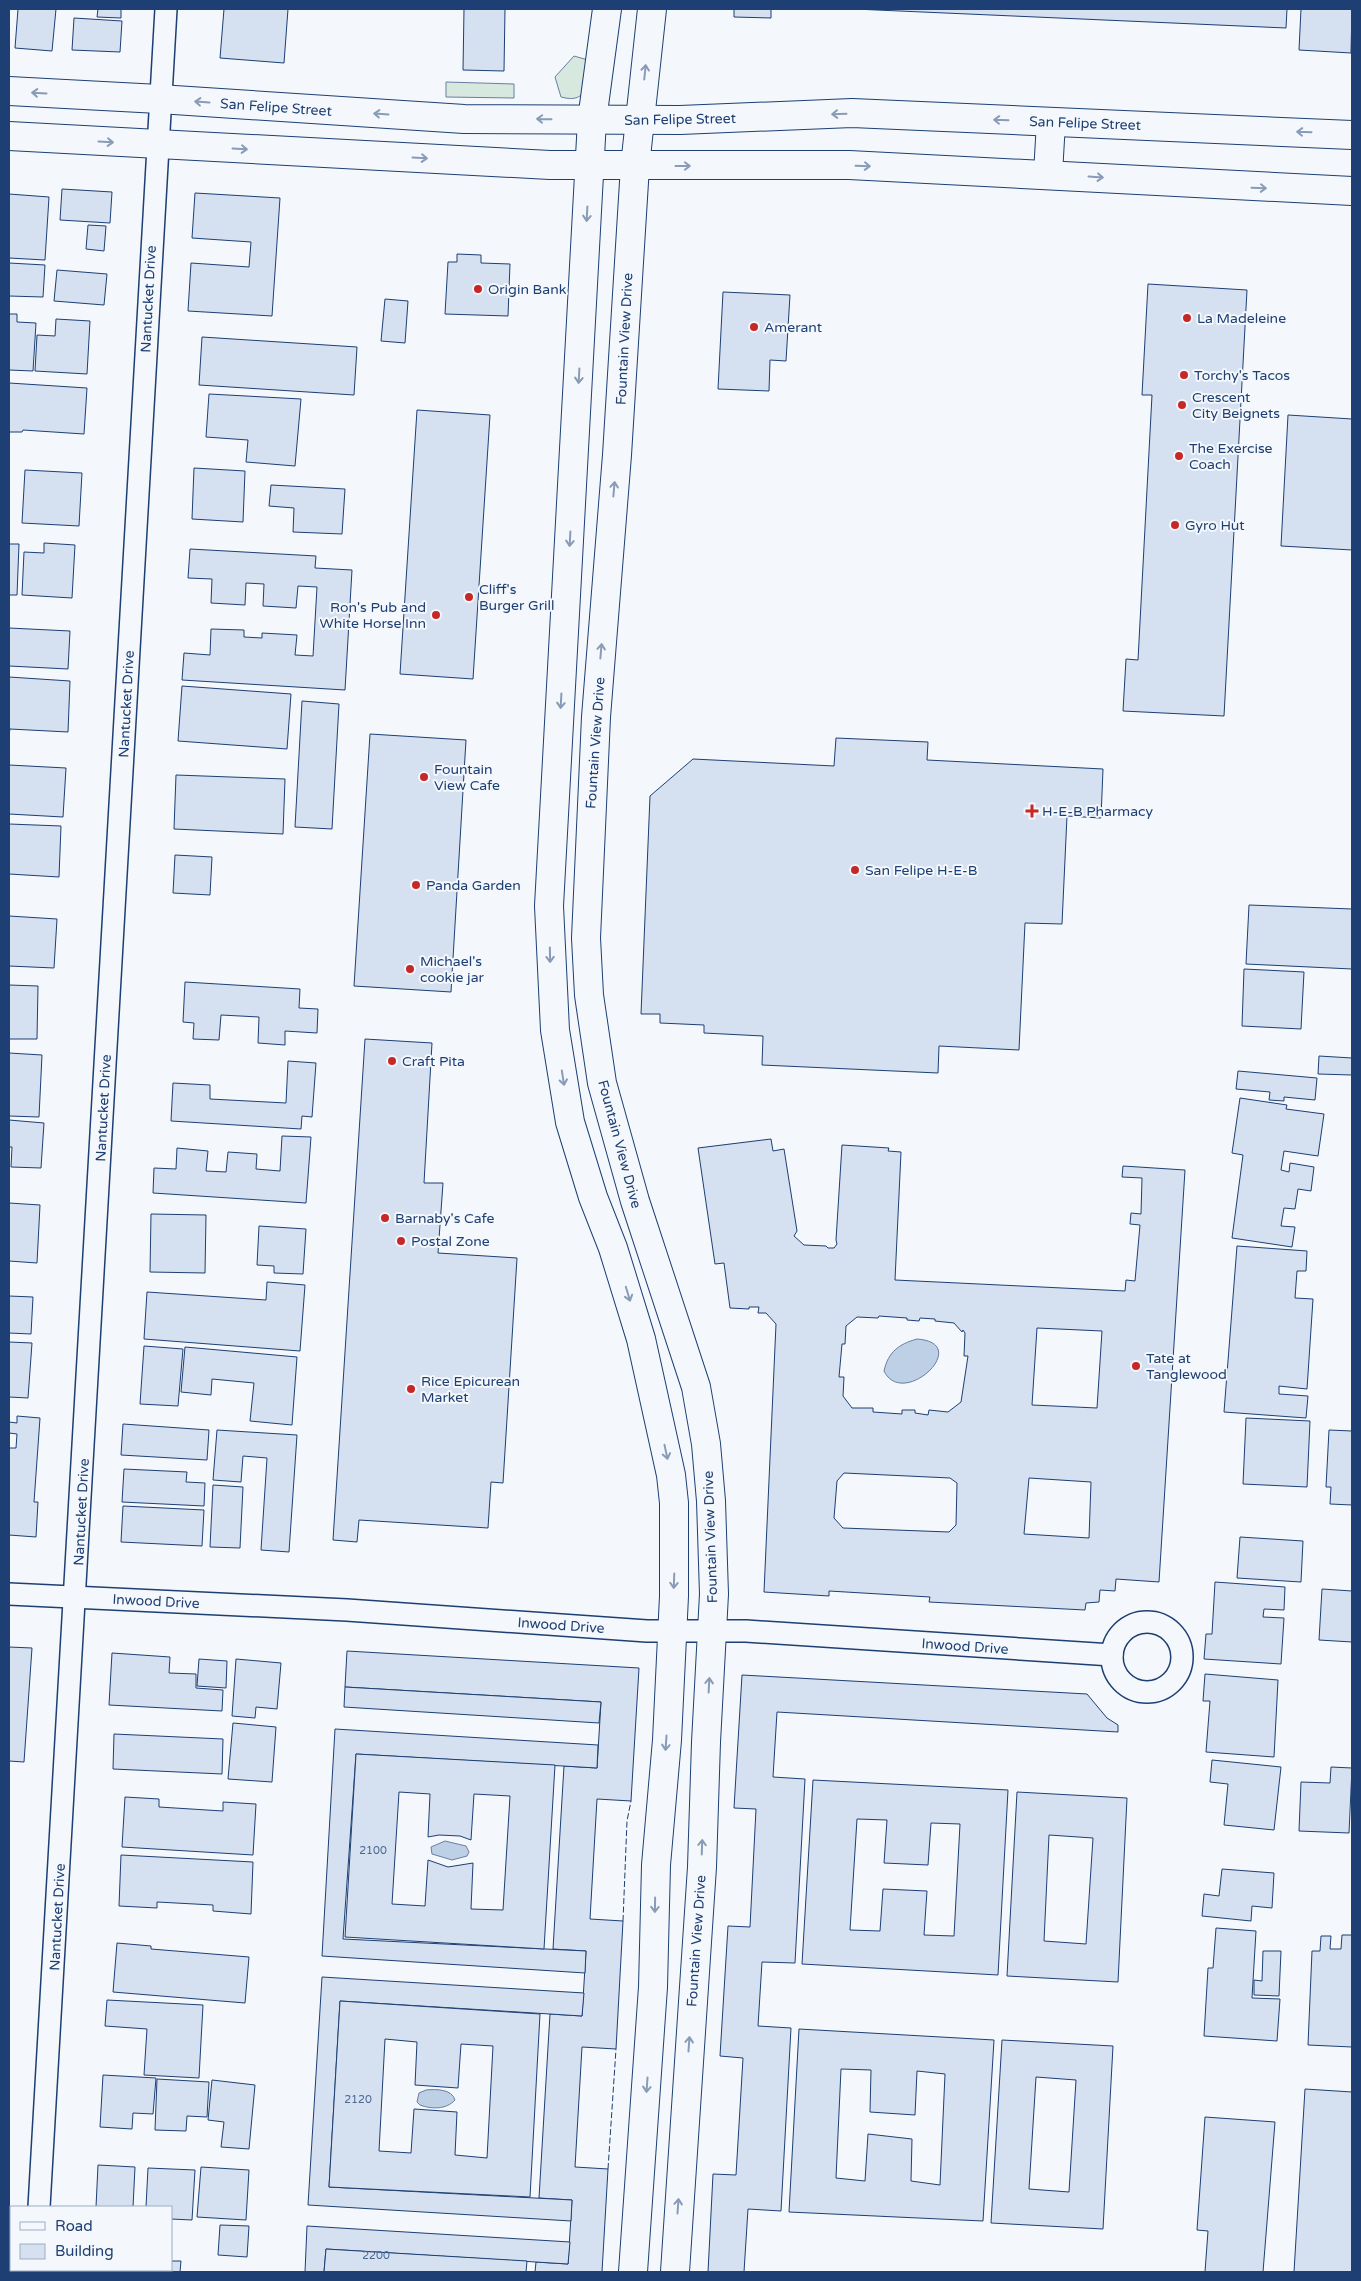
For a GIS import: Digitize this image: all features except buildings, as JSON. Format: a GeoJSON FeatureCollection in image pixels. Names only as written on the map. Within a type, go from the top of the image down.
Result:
{"type":"FeatureCollection","features":[{"type":"Feature","properties":{"kind":"main road"},"geometry":{"type":"LineString","coordinates":[[607,9],[592,120],[550,906],[555,1030],[570,1122],[593,1198],[613,1248],[641,1338],[671,1475],[675,1532],[666,1740],[656,1865],[653,1987],[633,2272]]}},
{"type":"Feature","properties":{"kind":"main road","name":"Fountain View Drive"},"geometry":{"type":"LineString","coordinates":[[652,9],[635,166],[617,455],[596,717],[586,938],[589,995],[602,1083],[622,1159],[696,1387],[711,1501],[714,1594],[702,1867],[692,1989],[675,2272]]}},
{"type":"Feature","properties":{"kind":"main road","name":"San Felipe Street"},"geometry":{"type":"LineString","coordinates":[[9,91],[464,119],[640,120],[852,113],[1352,135]]}},
{"type":"Feature","properties":{"kind":"main road"},"geometry":{"type":"LineString","coordinates":[[1048,174],[1051,122]]}},
{"type":"Feature","properties":{"kind":"main road"},"geometry":{"type":"LineString","coordinates":[[9,136],[590,165],[849,165],[1352,191]]}},
{"type":"Feature","properties":{"kind":"main road"},"geometry":{"type":"LineString","coordinates":[[555,1030],[595,1029]]}},
{"type":"Feature","properties":{"kind":"main road"},"geometry":{"type":"LineString","coordinates":[[613,1248],[647,1234]]}},
{"type":"Feature","properties":{"kind":"main road"},"geometry":{"type":"LineString","coordinates":[[653,1987],[692,1989]]}},
{"type":"Feature","properties":{"kind":"main road"},"geometry":{"type":"LineString","coordinates":[[637,2234],[676,2236]]}},
{"type":"Feature","properties":{"kind":"street","name":"Nantucket Drive"},"geometry":{"type":"LineString","coordinates":[[39,2206],[76,1597],[156,144],[166,9]]}},
{"type":"Feature","properties":{"kind":"street","name":"Inwood Drive"},"geometry":{"type":"LineString","coordinates":[[9,1594],[347,1610],[672,1631],[746,1631],[1112,1655]]}},
{"type":"Feature","properties":{"kind":"shaded area"},"geometry":{"type":"Polygon","coordinates":[[[574,56],[588,60],[587,83],[582,94],[570,99],[561,97],[555,77],[574,56]]]}},
{"type":"Feature","properties":{"kind":"shaded area"},"geometry":{"type":"Polygon","coordinates":[[[446,82],[514,84],[514,98],[446,97],[446,82]]]}},
{"type":"Feature","properties":{"kind":"water"},"geometry":{"type":"Polygon","coordinates":[[[917,1339],[933,1343],[939,1351],[937,1361],[929,1371],[918,1379],[905,1383],[893,1381],[884,1371],[888,1359],[900,1346],[917,1339]]]}},
{"type":"Feature","properties":{"kind":"water"},"geometry":{"type":"Polygon","coordinates":[[[445,1841],[466,1846],[469,1852],[467,1856],[452,1860],[432,1854],[431,1847],[445,1841]]]}},
{"type":"Feature","properties":{"kind":"water"},"geometry":{"type":"Polygon","coordinates":[[[426,2090],[447,2092],[455,2100],[447,2106],[438,2108],[420,2105],[417,2102],[419,2093],[426,2090]]]}},
{"type":"Feature","properties":{"kind":"fence"},"geometry":{"type":"LineString","coordinates":[[623,1921],[627,1821],[631,1801]]}},
{"type":"Feature","properties":{"kind":"fence"},"geometry":{"type":"LineString","coordinates":[[608,2169],[616,2049]]}},
{"type":"Feature","properties":{"kind":"place","name":"Origin Bank"},"geometry":{"type":"Point","coordinates":[478,289]}},
{"type":"Feature","properties":{"kind":"place","name":"La Madeleine"},"geometry":{"type":"Point","coordinates":[1187,318]}},
{"type":"Feature","properties":{"kind":"place","name":"Amerant"},"geometry":{"type":"Point","coordinates":[754,327]}},
{"type":"Feature","properties":{"kind":"place","name":"Torchy's Tacos"},"geometry":{"type":"Point","coordinates":[1184,375]}},
{"type":"Feature","properties":{"kind":"place","name":"Crescent City Beignets"},"geometry":{"type":"Point","coordinates":[1182,405]}},
{"type":"Feature","properties":{"kind":"place","name":"The Exercise Coach"},"geometry":{"type":"Point","coordinates":[1179,456]}},
{"type":"Feature","properties":{"kind":"place","name":"Gyro Hut"},"geometry":{"type":"Point","coordinates":[1175,525]}},
{"type":"Feature","properties":{"kind":"place","name":"Cliff's Burger Grill"},"geometry":{"type":"Point","coordinates":[469,597]}},
{"type":"Feature","properties":{"kind":"place","name":"Ron's Pub and White Horse Inn"},"geometry":{"type":"Point","coordinates":[436,615]}},
{"type":"Feature","properties":{"kind":"place","name":"Fountain View Cafe"},"geometry":{"type":"Point","coordinates":[424,777]}},
{"type":"Feature","properties":{"kind":"place","name":"H-E-B Pharmacy"},"geometry":{"type":"Point","coordinates":[1032,811]}},
{"type":"Feature","properties":{"kind":"place","name":"San Felipe H-E-B"},"geometry":{"type":"Point","coordinates":[855,870]}},
{"type":"Feature","properties":{"kind":"place","name":"Panda Garden"},"geometry":{"type":"Point","coordinates":[416,885]}},
{"type":"Feature","properties":{"kind":"place","name":"Michael's cookie jar"},"geometry":{"type":"Point","coordinates":[410,969]}},
{"type":"Feature","properties":{"kind":"place","name":"Craft Pita"},"geometry":{"type":"Point","coordinates":[392,1061]}},
{"type":"Feature","properties":{"kind":"place","name":"Barnaby's Cafe"},"geometry":{"type":"Point","coordinates":[385,1218]}},
{"type":"Feature","properties":{"kind":"place","name":"Postal Zone"},"geometry":{"type":"Point","coordinates":[401,1241]}},
{"type":"Feature","properties":{"kind":"place","name":"Tate at Tanglewood"},"geometry":{"type":"Point","coordinates":[1136,1366]}},
{"type":"Feature","properties":{"kind":"place","name":"Rice Epicurean Market"},"geometry":{"type":"Point","coordinates":[411,1389]}}]}
